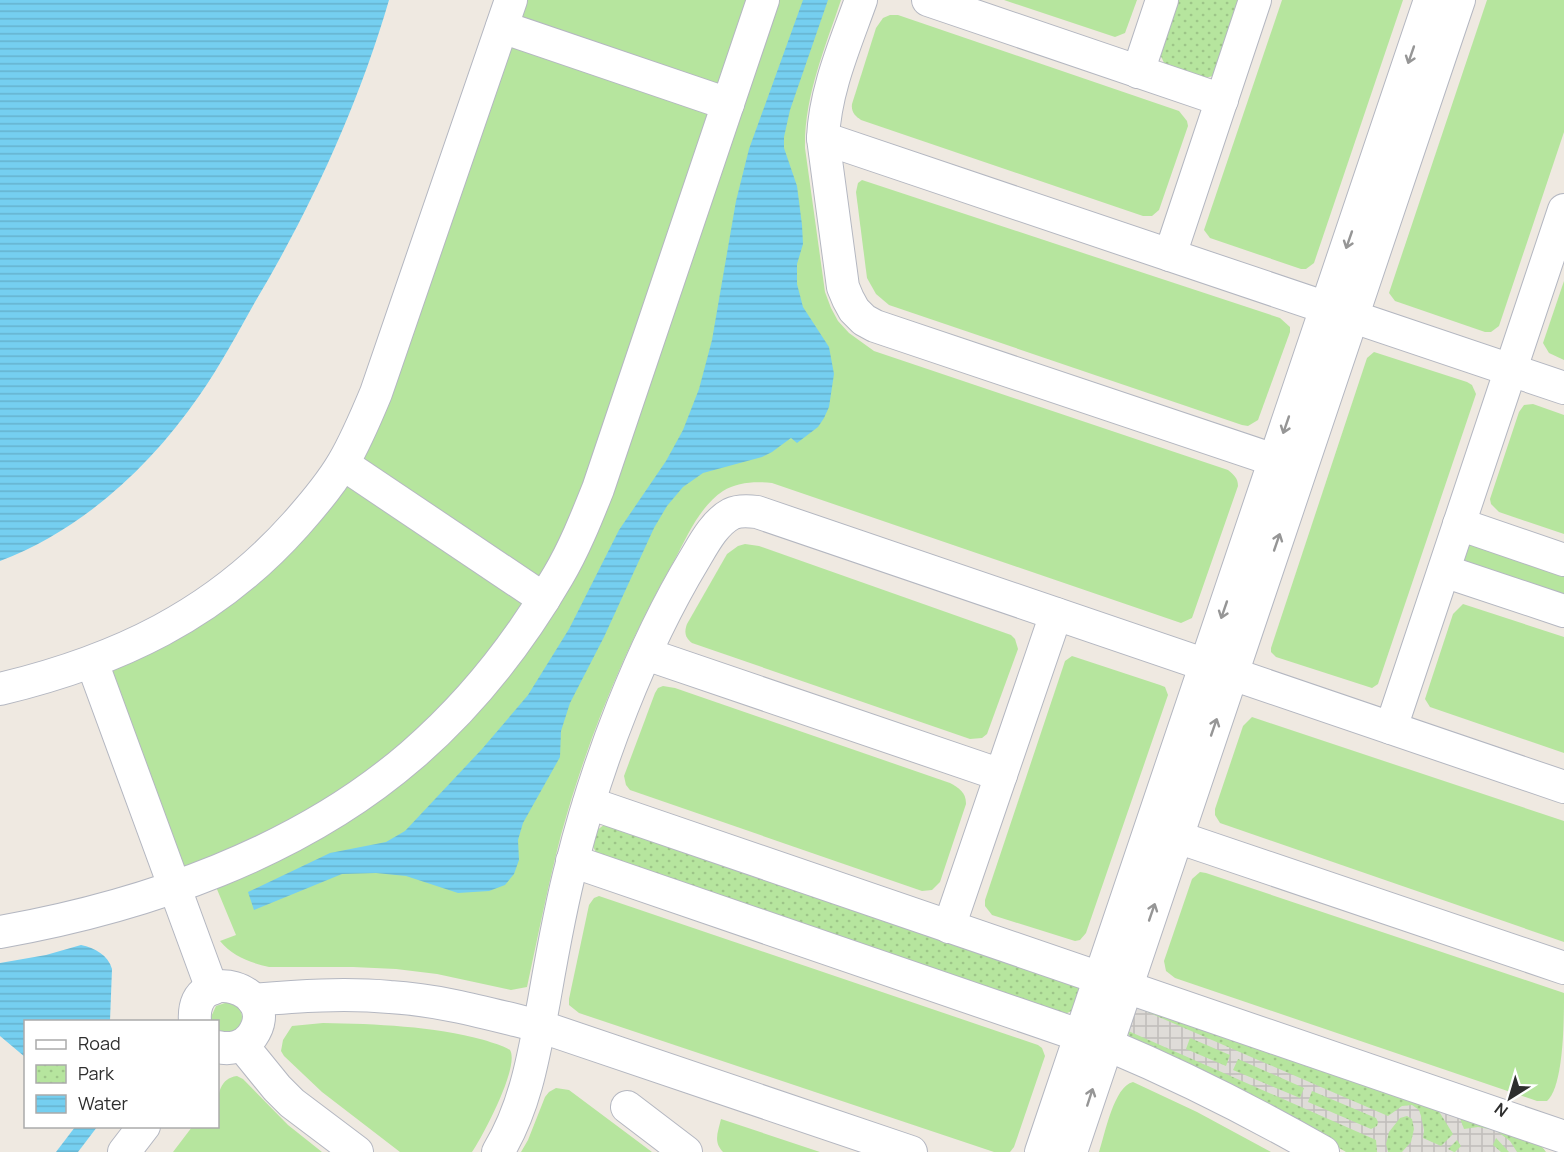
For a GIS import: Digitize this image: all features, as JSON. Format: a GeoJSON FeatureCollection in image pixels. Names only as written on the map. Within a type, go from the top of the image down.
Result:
{"type":"FeatureCollection","features":[{"type":"Feature","properties":{"kind":"street"},"geometry":{"type":"LineString","coordinates":[[0,932],[71,917],[174,886],[216,871],[280,842],[337,810],[389,774],[438,732],[479,688],[514,644],[544,599],[573,548],[598,489],[763,0]]}},
{"type":"Feature","properties":{"kind":"street"},"geometry":{"type":"LineString","coordinates":[[861,0],[828,93],[823,138],[843,287],[848,300],[864,320],[875,326],[1288,465]]}},
{"type":"Feature","properties":{"kind":"street"},"geometry":{"type":"LineString","coordinates":[[928,0],[1222,100]]}},
{"type":"Feature","properties":{"kind":"street"},"geometry":{"type":"LineString","coordinates":[[1138,72],[1162,0]]}},
{"type":"Feature","properties":{"kind":"street"},"geometry":{"type":"LineString","coordinates":[[1170,255],[1255,0]]}},
{"type":"Feature","properties":{"kind":"street"},"geometry":{"type":"LineString","coordinates":[[1041,1152],[1094,1039],[1288,465],[1339,312],[1430,0]]}},
{"type":"Feature","properties":{"kind":"street"},"geometry":{"type":"LineString","coordinates":[[1339,312],[1459,0]]}},
{"type":"Feature","properties":{"kind":"street"},"geometry":{"type":"LineString","coordinates":[[0,689],[92,662],[165,630],[194,613],[260,562],[313,505],[343,464],[376,393],[507,14],[728,104]]}},
{"type":"Feature","properties":{"kind":"street"},"geometry":{"type":"LineString","coordinates":[[823,138],[1564,388]]}},
{"type":"Feature","properties":{"kind":"street"},"geometry":{"type":"LineString","coordinates":[[1391,728],[1564,213]]}},
{"type":"Feature","properties":{"kind":"street"},"geometry":{"type":"LineString","coordinates":[[343,464],[544,599]]}},
{"type":"Feature","properties":{"kind":"street"},"geometry":{"type":"LineString","coordinates":[[498,1152],[521,1103],[532,1065],[555,938],[572,861],[603,760],[646,654],[686,573],[707,540],[732,514],[748,510],[758,512],[1564,787]]}},
{"type":"Feature","properties":{"kind":"street"},"geometry":{"type":"LineString","coordinates":[[1459,524],[1564,560]]}},
{"type":"Feature","properties":{"kind":"street"},"geometry":{"type":"LineString","coordinates":[[1444,571],[1564,611]]}},
{"type":"Feature","properties":{"kind":"street"},"geometry":{"type":"LineString","coordinates":[[949,927],[1056,614]]}},
{"type":"Feature","properties":{"kind":"street"},"geometry":{"type":"LineString","coordinates":[[646,654],[1001,775]]}},
{"type":"Feature","properties":{"kind":"street"},"geometry":{"type":"LineString","coordinates":[[92,662],[212,989]]}},
{"type":"Feature","properties":{"kind":"street"},"geometry":{"type":"LineString","coordinates":[[1113,983],[1177,837],[1219,669]]}},
{"type":"Feature","properties":{"kind":"street"},"geometry":{"type":"LineString","coordinates":[[589,803],[1564,1137]]}},
{"type":"Feature","properties":{"kind":"street"},"geometry":{"type":"LineString","coordinates":[[1177,837],[1564,968]]}},
{"type":"Feature","properties":{"kind":"street"},"geometry":{"type":"LineString","coordinates":[[572,861],[1094,1039],[1207,1089],[1323,1152]]}},
{"type":"Feature","properties":{"kind":"street"},"geometry":{"type":"LineString","coordinates":[[195,1020],[198,1001],[212,989],[223,986],[236,987],[243,991],[253,1000],[257,1012],[257,1024],[251,1036],[230,1046],[292,1102],[357,1152]]}},
{"type":"Feature","properties":{"kind":"street"},"geometry":{"type":"LineString","coordinates":[[253,1000],[344,994],[393,997],[442,1004],[539,1026],[902,1151]]}},
{"type":"Feature","properties":{"kind":"street"},"geometry":{"type":"LineString","coordinates":[[1071,1152],[1094,1039]]}},
{"type":"Feature","properties":{"kind":"street"},"geometry":{"type":"LineString","coordinates":[[627,1107],[686,1152]]}},
{"type":"Feature","properties":{"kind":"street"},"geometry":{"type":"LineString","coordinates":[[124,1152],[142,1128]]}},
{"type":"Feature","properties":{"kind":"green space"},"geometry":{"type":"Polygon","coordinates":[[[519,0],[754,0],[720,85],[523,24],[517,5],[519,0]]]}},
{"type":"Feature","properties":{"kind":"green space"},"geometry":{"type":"Polygon","coordinates":[[[773,0],[841,0],[812,91],[805,148],[825,292],[838,321],[849,333],[874,351],[1228,470],[1234,475],[1238,486],[1192,618],[1181,623],[772,483],[753,482],[734,486],[723,491],[707,505],[694,523],[639,627],[609,695],[571,799],[547,892],[527,987],[511,990],[437,974],[396,969],[269,967],[236,955],[220,941],[236,935],[214,882],[266,859],[520,651],[773,0]]]}},
{"type":"Feature","properties":{"kind":"green space"},"geometry":{"type":"Polygon","coordinates":[[[1004,0],[1137,0],[1125,33],[1115,37],[1004,0]]]}},
{"type":"Feature","properties":{"kind":"green space"},"geometry":{"type":"Polygon","coordinates":[[[1173,0],[1245,0],[1218,71],[1213,76],[1201,79],[1165,65],[1159,52],[1173,0]]]}},
{"type":"Feature","properties":{"kind":"green space"},"geometry":{"type":"Polygon","coordinates":[[[1282,0],[1403,0],[1314,263],[1306,269],[1210,238],[1204,230],[1282,0]]]}},
{"type":"Feature","properties":{"kind":"green space"},"geometry":{"type":"Polygon","coordinates":[[[1487,0],[1564,0],[1564,132],[1499,326],[1491,332],[1485,332],[1395,301],[1389,293],[1487,0]]]}},
{"type":"Feature","properties":{"kind":"green space"},"geometry":{"type":"Polygon","coordinates":[[[898,15],[1179,111],[1188,126],[1159,210],[1152,216],[1143,216],[861,120],[853,112],[852,104],[876,28],[883,18],[898,15]]]}},
{"type":"Feature","properties":{"kind":"green space"},"geometry":{"type":"Polygon","coordinates":[[[509,44],[709,111],[711,127],[553,568],[536,579],[362,460],[509,44]]]}},
{"type":"Feature","properties":{"kind":"green space"},"geometry":{"type":"Polygon","coordinates":[[[862,180],[1280,318],[1290,327],[1290,332],[1258,420],[1248,426],[1242,425],[889,305],[876,294],[867,278],[856,192],[858,183],[862,180]]]}},
{"type":"Feature","properties":{"kind":"green space"},"geometry":{"type":"Polygon","coordinates":[[[1564,281],[1564,360],[1549,353],[1543,343],[1564,281]]]}},
{"type":"Feature","properties":{"kind":"green space"},"geometry":{"type":"Polygon","coordinates":[[[1374,352],[1467,382],[1472,385],[1476,394],[1378,684],[1372,688],[1276,657],[1271,652],[1271,648],[1367,358],[1374,352]]]}},
{"type":"Feature","properties":{"kind":"green space"},"geometry":{"type":"Polygon","coordinates":[[[1533,404],[1564,415],[1564,534],[1499,512],[1491,504],[1490,499],[1519,412],[1524,405],[1533,404]]]}},
{"type":"Feature","properties":{"kind":"green space"},"geometry":{"type":"Polygon","coordinates":[[[345,481],[526,603],[456,701],[304,820],[184,869],[109,678],[113,665],[345,481]]]}},
{"type":"Feature","properties":{"kind":"green space"},"geometry":{"type":"Polygon","coordinates":[[[1467,543],[1564,572],[1564,600],[1465,565],[1460,552],[1467,543]]]}},
{"type":"Feature","properties":{"kind":"green space"},"geometry":{"type":"Polygon","coordinates":[[[745,544],[759,546],[1011,635],[1018,649],[987,734],[982,738],[970,739],[692,643],[686,635],[687,624],[727,554],[745,544]]]}},
{"type":"Feature","properties":{"kind":"green space"},"geometry":{"type":"Polygon","coordinates":[[[1463,604],[1564,637],[1564,753],[1430,707],[1425,699],[1453,614],[1463,604]]]}},
{"type":"Feature","properties":{"kind":"green space"},"geometry":{"type":"Polygon","coordinates":[[[1072,656],[1165,687],[1168,695],[1086,933],[1080,940],[1075,941],[992,915],[985,906],[985,900],[1065,661],[1072,656]]]}},
{"type":"Feature","properties":{"kind":"green space"},"geometry":{"type":"Polygon","coordinates":[[[663,686],[675,688],[956,787],[963,793],[966,804],[940,882],[932,890],[922,891],[630,790],[624,776],[655,693],[663,686]]]}},
{"type":"Feature","properties":{"kind":"green space"},"geometry":{"type":"Polygon","coordinates":[[[1252,717],[1564,821],[1564,942],[1220,823],[1215,815],[1215,809],[1243,726],[1252,717]]]}},
{"type":"Feature","properties":{"kind":"green space"},"geometry":{"type":"Polygon","coordinates":[[[605,824],[1078,985],[1080,988],[1074,1010],[1065,1014],[598,856],[592,845],[596,831],[605,824]]]}},
{"type":"Feature","properties":{"kind":"green space"},"geometry":{"type":"Polygon","coordinates":[[[1200,872],[1564,993],[1562,1051],[1553,1093],[1547,1101],[1537,1101],[1175,978],[1166,971],[1164,961],[1192,879],[1200,872]]]}},
{"type":"Feature","properties":{"kind":"green space"},"geometry":{"type":"Polygon","coordinates":[[[599,896],[1038,1045],[1045,1056],[1014,1147],[1010,1152],[994,1152],[579,1013],[569,1005],[569,999],[589,905],[594,898],[599,896]]]}},
{"type":"Feature","properties":{"kind":"green space"},"geometry":{"type":"Polygon","coordinates":[[[228,1002],[239,1007],[242,1015],[241,1022],[234,1031],[230,1033],[219,1030],[219,1020],[211,1020],[216,1006],[228,1002]]]}},
{"type":"Feature","properties":{"kind":"green space"},"geometry":{"type":"Polygon","coordinates":[[[1143,1006],[1539,1143],[1546,1152],[1346,1152],[1314,1133],[1132,1040],[1125,1029],[1133,1011],[1143,1006]]]}},
{"type":"Feature","properties":{"kind":"green space"},"geometry":{"type":"Polygon","coordinates":[[[323,1023],[384,1025],[445,1032],[484,1040],[510,1050],[512,1058],[505,1085],[484,1132],[472,1152],[400,1152],[322,1092],[281,1051],[283,1040],[292,1026],[323,1023]]]}},
{"type":"Feature","properties":{"kind":"green space"},"geometry":{"type":"Polygon","coordinates":[[[237,1076],[243,1079],[288,1125],[322,1152],[173,1152],[191,1128],[219,1128],[220,1089],[229,1078],[237,1076]]]}},
{"type":"Feature","properties":{"kind":"green space"},"geometry":{"type":"Polygon","coordinates":[[[1133,1082],[1197,1112],[1271,1152],[1099,1152],[1115,1101],[1126,1085],[1133,1082]]]}},
{"type":"Feature","properties":{"kind":"green space"},"geometry":{"type":"Polygon","coordinates":[[[556,1088],[569,1090],[652,1152],[521,1152],[545,1097],[556,1088]]]}},
{"type":"Feature","properties":{"kind":"green space"},"geometry":{"type":"Polygon","coordinates":[[[721,1119],[820,1152],[723,1152],[717,1141],[721,1119]]]}},
{"type":"Feature","properties":{"kind":"shaded area"},"geometry":{"type":"Polygon","coordinates":[[[1138,1008],[1388,1116],[1402,1106],[1412,1105],[1419,1110],[1421,1116],[1423,1138],[1441,1146],[1453,1134],[1435,1105],[1458,1113],[1464,1129],[1478,1127],[1489,1129],[1491,1124],[1499,1127],[1498,1132],[1510,1141],[1517,1152],[1509,1152],[1496,1138],[1493,1145],[1501,1152],[1455,1152],[1461,1146],[1457,1140],[1448,1149],[1454,1152],[1402,1152],[1411,1142],[1414,1129],[1412,1119],[1407,1116],[1400,1118],[1389,1132],[1386,1144],[1388,1152],[1377,1152],[1376,1140],[1126,1030],[1133,1011],[1138,1008]],[[1190,1038],[1186,1049],[1226,1066],[1230,1055],[1190,1038]],[[1238,1059],[1233,1070],[1300,1098],[1304,1088],[1238,1059]],[[1312,1091],[1308,1102],[1371,1129],[1377,1126],[1376,1118],[1312,1091]]]}},
{"type":"Feature","properties":{"kind":"water"},"geometry":{"type":"Polygon","coordinates":[[[0,0],[389,0],[363,79],[314,193],[276,266],[199,396],[159,447],[112,494],[59,532],[0,561],[0,0]]]}},
{"type":"Feature","properties":{"kind":"water"},"geometry":{"type":"Polygon","coordinates":[[[803,0],[828,0],[790,110],[784,148],[797,186],[802,225],[803,244],[797,264],[797,284],[803,307],[829,347],[834,374],[829,407],[824,418],[818,427],[797,443],[791,438],[762,457],[703,473],[683,487],[667,506],[654,528],[604,637],[570,703],[561,731],[560,757],[523,823],[518,840],[519,860],[514,874],[505,885],[489,891],[458,893],[406,876],[376,873],[342,874],[254,910],[248,892],[330,853],[386,842],[405,831],[482,749],[528,695],[569,629],[619,530],[666,461],[683,430],[699,389],[712,340],[736,201],[749,149],[803,0]]]}},
{"type":"Feature","properties":{"kind":"water"},"geometry":{"type":"Polygon","coordinates":[[[81,945],[100,953],[107,960],[112,969],[110,1020],[24,1020],[24,1056],[0,1036],[0,963],[46,955],[81,945]]]}},
{"type":"Feature","properties":{"kind":"water"},"geometry":{"type":"Polygon","coordinates":[[[74,1128],[96,1128],[78,1152],[56,1152],[74,1128]]]}}]}
